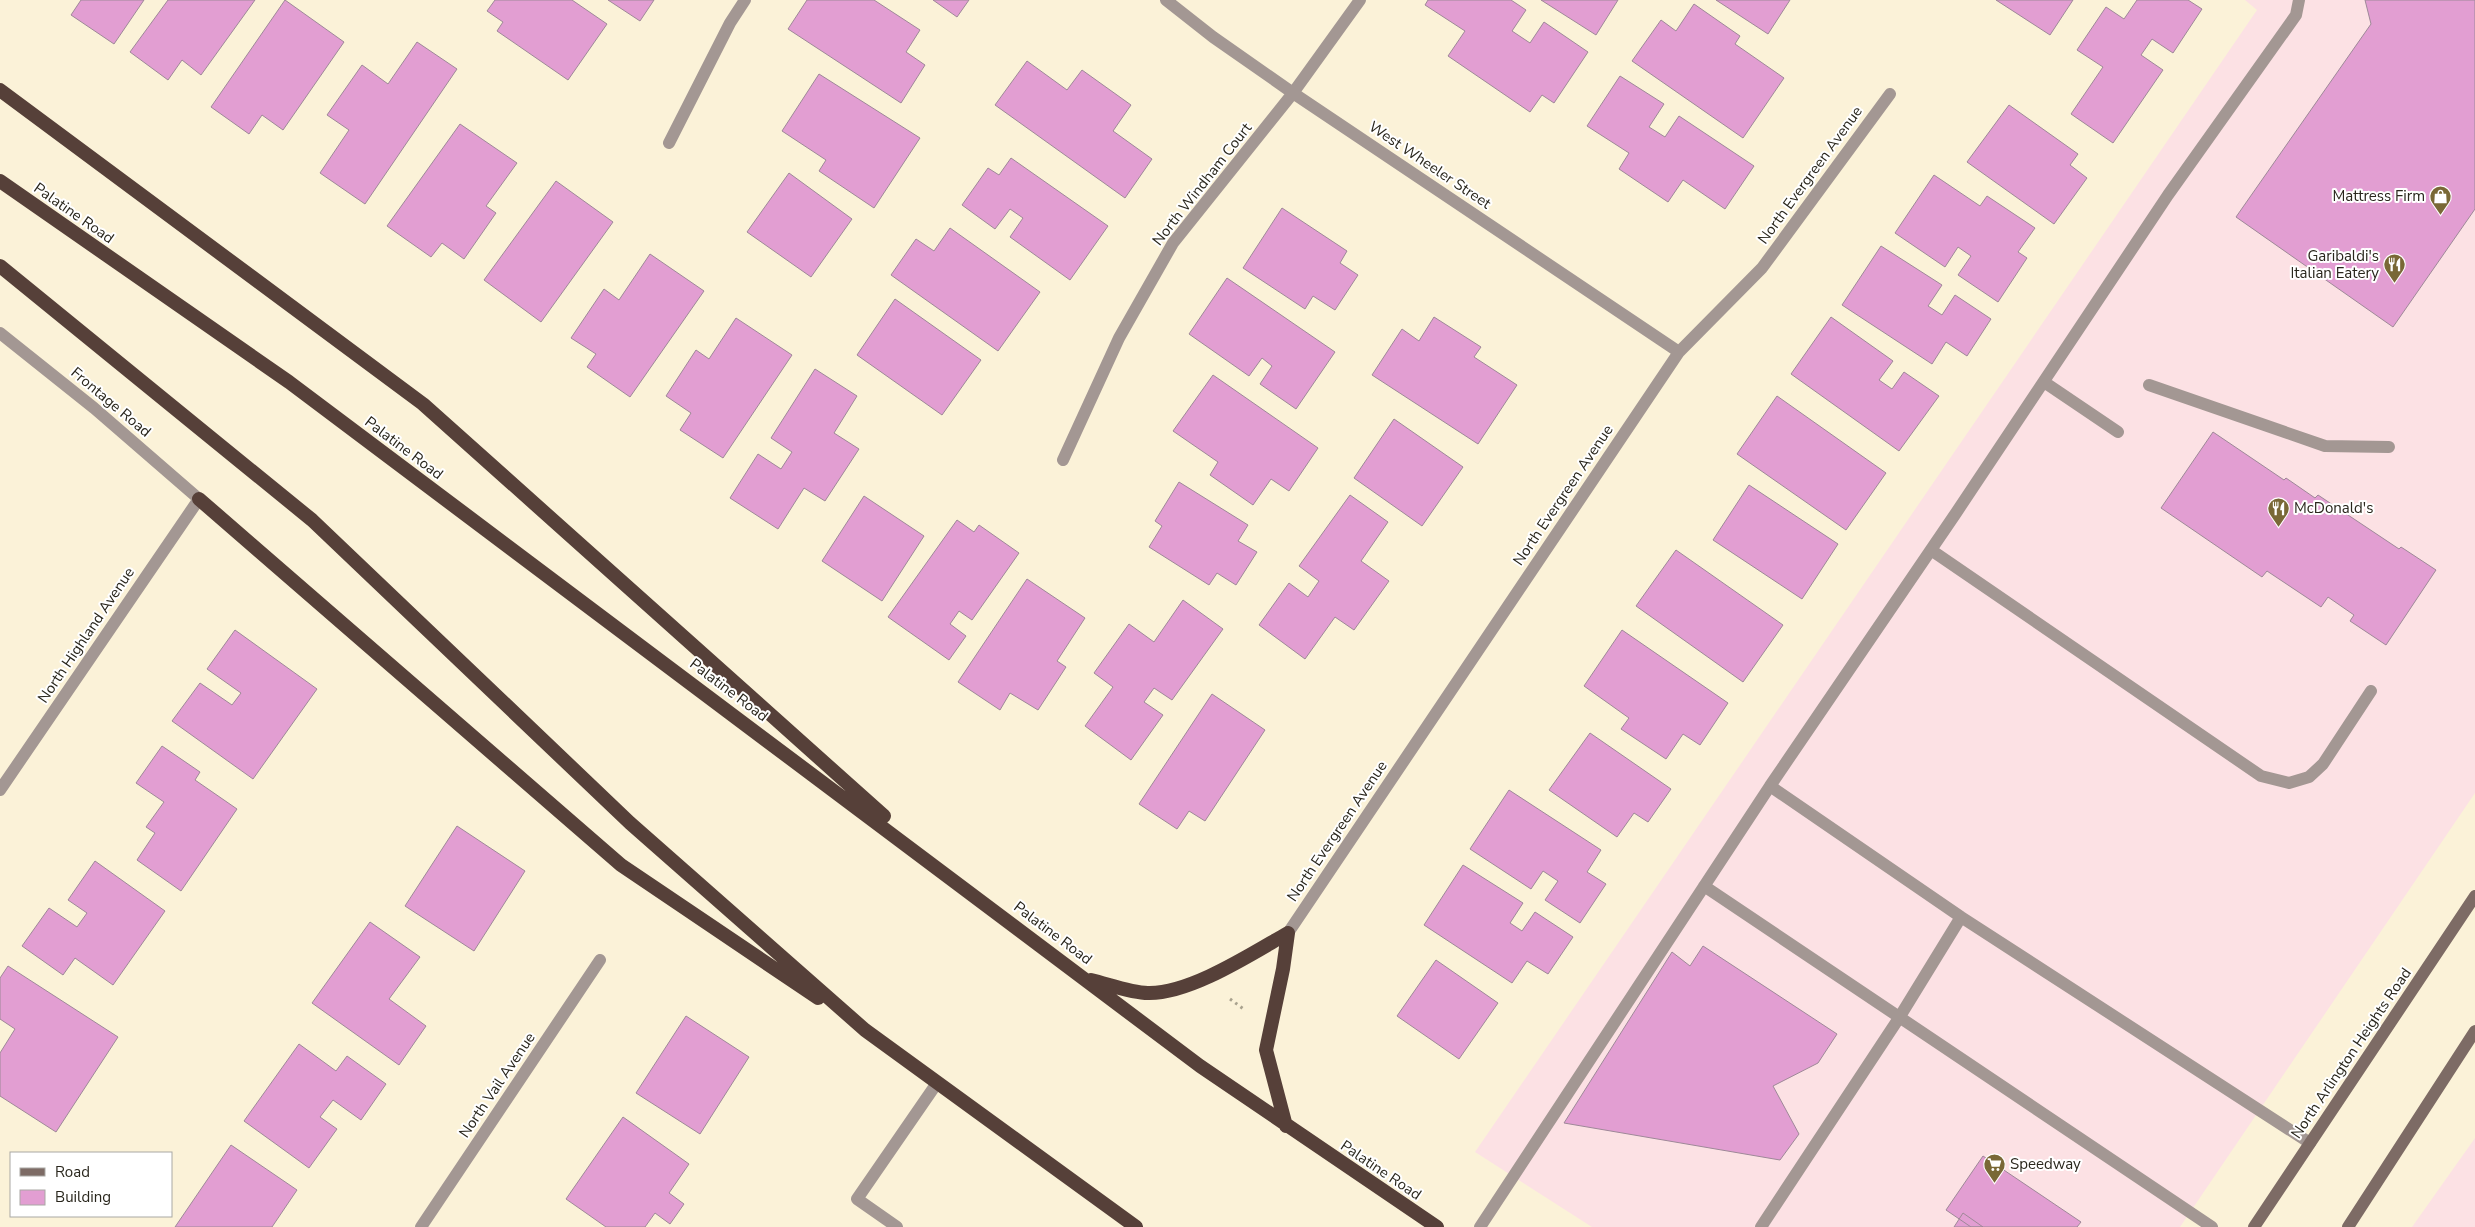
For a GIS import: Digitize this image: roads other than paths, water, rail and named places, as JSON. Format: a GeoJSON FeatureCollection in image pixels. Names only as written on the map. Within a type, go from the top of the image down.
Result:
{"type":"FeatureCollection","features":[{"type":"Feature","properties":{"kind":"highway"},"geometry":{"type":"LineString","coordinates":[[0,90],[423,404],[952,877]]}},
{"type":"Feature","properties":{"kind":"highway","name":"Palatine Road"},"geometry":{"type":"LineString","coordinates":[[0,181],[289,382],[952,877],[1200,1066],[1437,1227]]}},
{"type":"Feature","properties":{"kind":"highway"},"geometry":{"type":"LineString","coordinates":[[0,266],[312,520],[630,823],[865,1030]]}},
{"type":"Feature","properties":{"kind":"highway"},"geometry":{"type":"LineString","coordinates":[[199,499],[621,866],[865,1030],[1136,1227]]}},
{"type":"Feature","properties":{"kind":"highway"},"geometry":{"type":"LineString","coordinates":[[1087,979],[1147,993],[1186,986],[1233,965],[1288,933]]}},
{"type":"Feature","properties":{"kind":"highway"},"geometry":{"type":"LineString","coordinates":[[1286,1126],[1266,1050],[1283,969],[1288,933]]}},
{"type":"Feature","properties":{"kind":"main road","name":"North Arlington Heights Road"},"geometry":{"type":"LineString","coordinates":[[2254,1227],[2475,896]]}},
{"type":"Feature","properties":{"kind":"main road"},"geometry":{"type":"LineString","coordinates":[[2348,1227],[2475,1031]]}},
{"type":"Feature","properties":{"kind":"street"},"geometry":{"type":"LineString","coordinates":[[669,143],[730,23],[745,0]]}},
{"type":"Feature","properties":{"kind":"street","name":"West Wheeler Street"},"geometry":{"type":"LineString","coordinates":[[1166,0],[1213,37],[1293,93],[1679,352]]}},
{"type":"Feature","properties":{"kind":"street","name":"North Windham Court"},"geometry":{"type":"LineString","coordinates":[[1063,460],[1119,338],[1173,243],[1293,93],[1360,0]]}},
{"type":"Feature","properties":{"kind":"street"},"geometry":{"type":"LineString","coordinates":[[1480,1227],[1770,786],[1931,550],[2168,195],[2296,15],[2299,0]]}},
{"type":"Feature","properties":{"kind":"street","name":"North Evergreen Avenue"},"geometry":{"type":"LineString","coordinates":[[1288,933],[1679,352],[1762,268],[1890,94]]}},
{"type":"Feature","properties":{"kind":"street","name":"Frontage Road"},"geometry":{"type":"LineString","coordinates":[[0,333],[94,408],[199,499]]}},
{"type":"Feature","properties":{"kind":"street"},"geometry":{"type":"LineString","coordinates":[[2044,382],[2118,432]]}},
{"type":"Feature","properties":{"kind":"street"},"geometry":{"type":"LineString","coordinates":[[2149,385],[2325,446],[2389,447]]}},
{"type":"Feature","properties":{"kind":"street","name":"North Highland Avenue"},"geometry":{"type":"LineString","coordinates":[[0,790],[199,499]]}},
{"type":"Feature","properties":{"kind":"street"},"geometry":{"type":"LineString","coordinates":[[1931,550],[2261,776],[2289,783],[2309,777],[2323,764],[2371,691]]}},
{"type":"Feature","properties":{"kind":"street"},"geometry":{"type":"LineString","coordinates":[[1770,786],[1961,916],[2310,1143]]}},
{"type":"Feature","properties":{"kind":"street"},"geometry":{"type":"LineString","coordinates":[[1704,886],[2212,1227]]}},
{"type":"Feature","properties":{"kind":"street"},"geometry":{"type":"LineString","coordinates":[[1761,1227],[1899,1018],[1961,916]]}},
{"type":"Feature","properties":{"kind":"street","name":"North Vail Avenue"},"geometry":{"type":"LineString","coordinates":[[422,1227],[600,960]]}},
{"type":"Feature","properties":{"kind":"street"},"geometry":{"type":"LineString","coordinates":[[897,1227],[857,1199],[937,1083]]}},
{"type":"Feature","properties":{"kind":"place","name":"Mattress Firm"},"geometry":{"type":"Point","coordinates":[2441,215]}},
{"type":"Feature","properties":{"kind":"place","name":"Garibaldi's Italian Eatery"},"geometry":{"type":"Point","coordinates":[2395,284]}},
{"type":"Feature","properties":{"kind":"place","name":"McDonald's"},"geometry":{"type":"Point","coordinates":[2278,527]}},
{"type":"Feature","properties":{"kind":"place","name":"Speedway"},"geometry":{"type":"Point","coordinates":[1994,1183]}}]}
